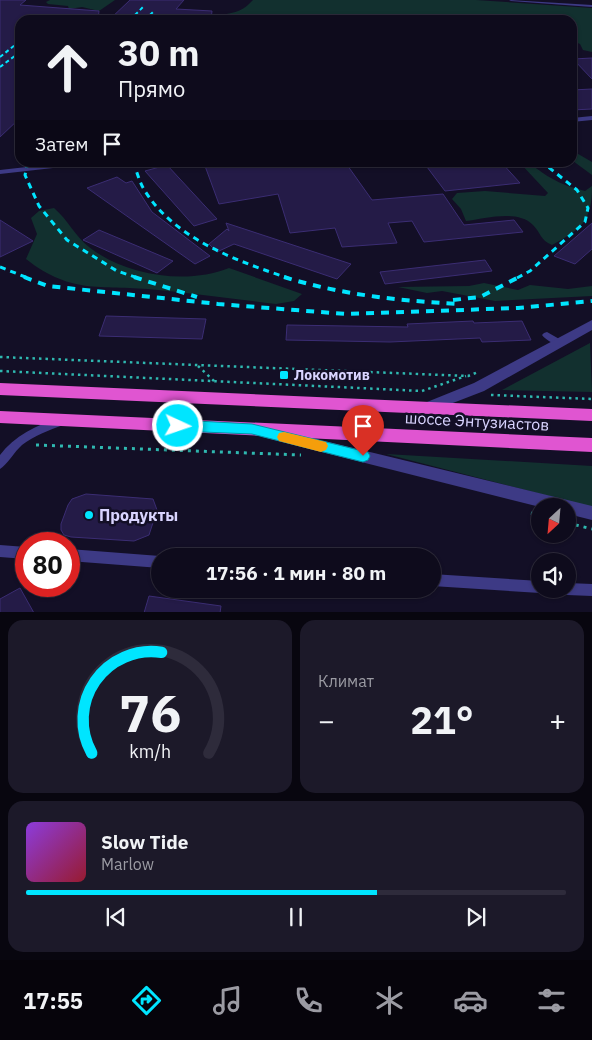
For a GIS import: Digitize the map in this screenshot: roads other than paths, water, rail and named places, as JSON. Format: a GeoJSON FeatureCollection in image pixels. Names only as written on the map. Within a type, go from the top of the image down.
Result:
{"type":"FeatureCollection","features":[{"type":"Feature","properties":{"kind":"highway","name":"шоссе Энтузиастов"},"geometry":{"type":"LineString","coordinates":[[0,389],[592,415]]}},
{"type":"Feature","properties":{"kind":"highway","name":"шоссе Энтузиастов"},"geometry":{"type":"LineString","coordinates":[[0,417],[592,445]]}},
{"type":"Feature","properties":{"kind":"street"},"geometry":{"type":"LineString","coordinates":[[428,408],[479,387],[552,338],[592,324]]}},
{"type":"Feature","properties":{"kind":"street"},"geometry":{"type":"LineString","coordinates":[[252,429],[531,498]]}},
{"type":"Feature","properties":{"kind":"street"},"geometry":{"type":"LineString","coordinates":[[576,509],[592,513]]}},
{"type":"Feature","properties":{"kind":"lane"},"geometry":{"type":"LineString","coordinates":[[511,0],[592,6]]}},
{"type":"Feature","properties":{"kind":"lane"},"geometry":{"type":"LineString","coordinates":[[577,120],[592,118]]}},
{"type":"Feature","properties":{"kind":"lane"},"geometry":{"type":"LineString","coordinates":[[0,172],[44,167]]}},
{"type":"Feature","properties":{"kind":"lane"},"geometry":{"type":"LineString","coordinates":[[0,464],[16,444],[32,432],[63,420]]}},
{"type":"Feature","properties":{"kind":"lane"},"geometry":{"type":"LineString","coordinates":[[0,551],[15,552]]}},
{"type":"Feature","properties":{"kind":"lane"},"geometry":{"type":"LineString","coordinates":[[80,556],[151,561]]}},
{"type":"Feature","properties":{"kind":"lane"},"geometry":{"type":"LineString","coordinates":[[441,581],[531,586]]}},
{"type":"Feature","properties":{"kind":"lane"},"geometry":{"type":"LineString","coordinates":[[576,589],[592,590]]}},
{"type":"Feature","properties":{"kind":"railway"},"geometry":{"type":"LineString","coordinates":[[135,15],[144,6]]}},
{"type":"Feature","properties":{"kind":"railway"},"geometry":{"type":"LineString","coordinates":[[150,15],[153,12]]}},
{"type":"Feature","properties":{"kind":"railway"},"geometry":{"type":"LineString","coordinates":[[0,57],[15,45]]}},
{"type":"Feature","properties":{"kind":"railway"},"geometry":{"type":"LineString","coordinates":[[0,67],[15,56]]}},
{"type":"Feature","properties":{"kind":"railway"},"geometry":{"type":"LineString","coordinates":[[27,167],[25,175],[39,206],[67,240],[117,271],[138,278]]}},
{"type":"Feature","properties":{"kind":"railway"},"geometry":{"type":"LineString","coordinates":[[135,167],[145,191],[158,208],[190,235],[228,256],[288,278]]}},
{"type":"Feature","properties":{"kind":"railway"},"geometry":{"type":"LineString","coordinates":[[517,278],[530,271],[585,222],[588,208],[577,190],[548,167]]}},
{"type":"Feature","properties":{"kind":"railway"},"geometry":{"type":"LineString","coordinates":[[0,267],[28,278]]}},
{"type":"Feature","properties":{"kind":"railway"},"geometry":{"type":"LineString","coordinates":[[24,277],[48,286],[218,304],[346,314],[518,308],[592,301]]}},
{"type":"Feature","properties":{"kind":"railway"},"geometry":{"type":"LineString","coordinates":[[134,277],[197,297]]}},
{"type":"Feature","properties":{"kind":"railway"},"geometry":{"type":"LineString","coordinates":[[284,277],[350,293],[461,304]]}},
{"type":"Feature","properties":{"kind":"railway"},"geometry":{"type":"LineString","coordinates":[[453,300],[480,297],[519,277]]}},
{"type":"Feature","properties":{"kind":"place","name":"Локомотив"},"geometry":{"type":"Point","coordinates":[284,375]}},
{"type":"Feature","properties":{"kind":"place","name":"Продукты"},"geometry":{"type":"Point","coordinates":[89,515]}}]}
